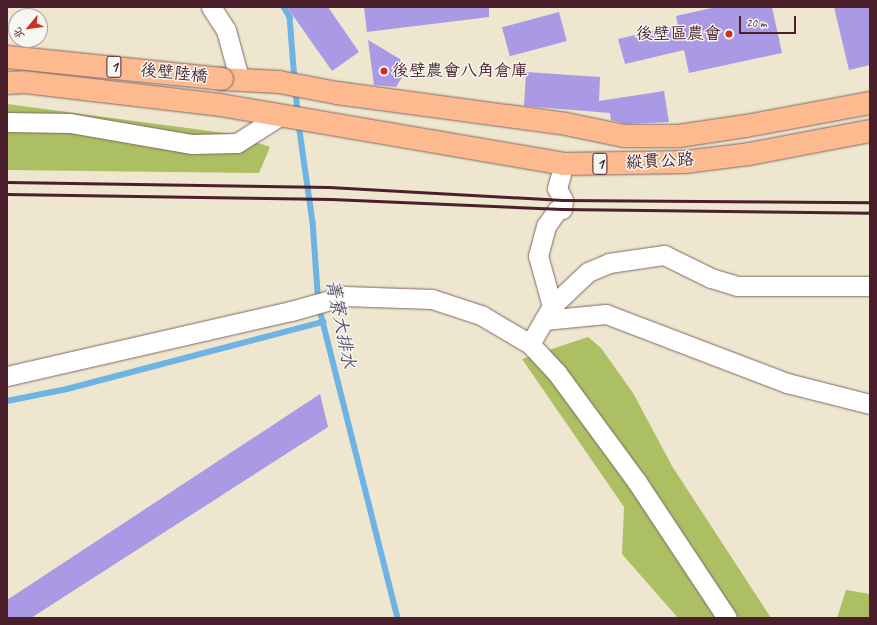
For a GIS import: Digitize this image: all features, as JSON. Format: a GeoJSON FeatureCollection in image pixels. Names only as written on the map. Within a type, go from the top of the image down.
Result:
{"type":"FeatureCollection","features":[{"type":"Feature","properties":{"kind":"main road","name":"後壁陸橋"},"geometry":{"type":"LineString","coordinates":[[7,57],[230,78]]}},
{"type":"Feature","properties":{"kind":"main road","name":"縱貫公路"},"geometry":{"type":"LineString","coordinates":[[230,78],[279,82],[337,92],[566,124],[624,136],[686,134],[868,108]]}},
{"type":"Feature","properties":{"kind":"main road","name":"後壁陸橋"},"geometry":{"type":"LineString","coordinates":[[7,83],[25,82],[220,105],[278,117]]}},
{"type":"Feature","properties":{"kind":"main road","name":"縱貫公路"},"geometry":{"type":"LineString","coordinates":[[278,117],[564,164],[685,162],[750,154],[870,131]]}},
{"type":"Feature","properties":{"kind":"street"},"geometry":{"type":"LineString","coordinates":[[7,47],[158,64],[216,79],[230,78],[226,30],[210,7]]}},
{"type":"Feature","properties":{"kind":"street"},"geometry":{"type":"LineString","coordinates":[[7,122],[70,123],[192,144],[237,143],[278,117]]}},
{"type":"Feature","properties":{"kind":"street"},"geometry":{"type":"LineString","coordinates":[[548,313],[538,256],[546,226],[557,210],[562,209],[563,200],[558,188],[564,164]]}},
{"type":"Feature","properties":{"kind":"street"},"geometry":{"type":"LineString","coordinates":[[530,344],[548,313],[588,272],[609,262],[664,255],[711,278],[737,286],[870,286]]}},
{"type":"Feature","properties":{"kind":"street"},"geometry":{"type":"LineString","coordinates":[[7,376],[291,311],[344,296],[432,299],[481,315],[530,344],[557,373],[588,413],[727,618]]}},
{"type":"Feature","properties":{"kind":"street"},"geometry":{"type":"LineString","coordinates":[[548,313],[606,314],[787,383],[870,404]]}},
{"type":"Feature","properties":{"kind":"green space"},"geometry":{"type":"Polygon","coordinates":[[[7,104],[232,134],[270,147],[259,173],[7,170],[7,104]]]}},
{"type":"Feature","properties":{"kind":"green space"},"geometry":{"type":"Polygon","coordinates":[[[588,337],[601,348],[633,393],[672,466],[771,618],[678,618],[622,554],[624,507],[522,359],[588,337]]]}},
{"type":"Feature","properties":{"kind":"green space"},"geometry":{"type":"Polygon","coordinates":[[[846,590],[870,594],[870,618],[837,618],[846,590]]]}},
{"type":"Feature","properties":{"kind":"building"},"geometry":{"type":"Polygon","coordinates":[[[287,7],[328,7],[359,52],[332,71],[287,7]]]}},
{"type":"Feature","properties":{"kind":"building"},"geometry":{"type":"Polygon","coordinates":[[[364,7],[489,7],[489,17],[367,32],[364,7]]]}},
{"type":"Feature","properties":{"kind":"building","name":"後壁區農會"},"geometry":{"type":"Polygon","coordinates":[[[716,7],[772,7],[782,53],[689,73],[684,50],[625,64],[618,39],[678,25],[676,16],[716,7]]]}},
{"type":"Feature","properties":{"kind":"building"},"geometry":{"type":"Polygon","coordinates":[[[834,7],[870,7],[870,65],[849,70],[834,7]]]}},
{"type":"Feature","properties":{"kind":"building"},"geometry":{"type":"Polygon","coordinates":[[[559,12],[567,41],[510,56],[502,27],[559,12]]]}},
{"type":"Feature","properties":{"kind":"building","name":"後壁農會八角倉庫"},"geometry":{"type":"Polygon","coordinates":[[[368,40],[400,59],[404,74],[396,87],[374,85],[368,40]]]}},
{"type":"Feature","properties":{"kind":"building"},"geometry":{"type":"Polygon","coordinates":[[[526,72],[600,77],[599,101],[664,91],[669,122],[625,124],[611,120],[610,113],[524,106],[526,72]]]}},
{"type":"Feature","properties":{"kind":"building"},"geometry":{"type":"Polygon","coordinates":[[[320,394],[328,427],[31,618],[7,618],[7,600],[320,394]]]}},
{"type":"Feature","properties":{"kind":"waterway","name":"菁寮大排水"},"geometry":{"type":"LineString","coordinates":[[284,7],[290,17],[295,81]]}},
{"type":"Feature","properties":{"kind":"waterway","name":"菁寮大排水"},"geometry":{"type":"LineString","coordinates":[[296,90],[298,113]]}},
{"type":"Feature","properties":{"kind":"waterway","name":"菁寮大排水"},"geometry":{"type":"LineString","coordinates":[[299,124],[313,222],[319,306],[398,618]]}},
{"type":"Feature","properties":{"kind":"waterway"},"geometry":{"type":"LineString","coordinates":[[7,401],[67,389],[323,322]]}},
{"type":"Feature","properties":{"kind":"railway"},"geometry":{"type":"LineString","coordinates":[[7,182],[329,187],[563,200],[870,202]]}},
{"type":"Feature","properties":{"kind":"railway"},"geometry":{"type":"LineString","coordinates":[[7,194],[331,199],[562,209],[870,213]]}},
{"type":"Feature","properties":{"kind":"place","name":"後壁區農會"},"geometry":{"type":"Point","coordinates":[729,34]}},
{"type":"Feature","properties":{"kind":"place","name":"後壁農會八角倉庫"},"geometry":{"type":"Point","coordinates":[384,71]}}]}
